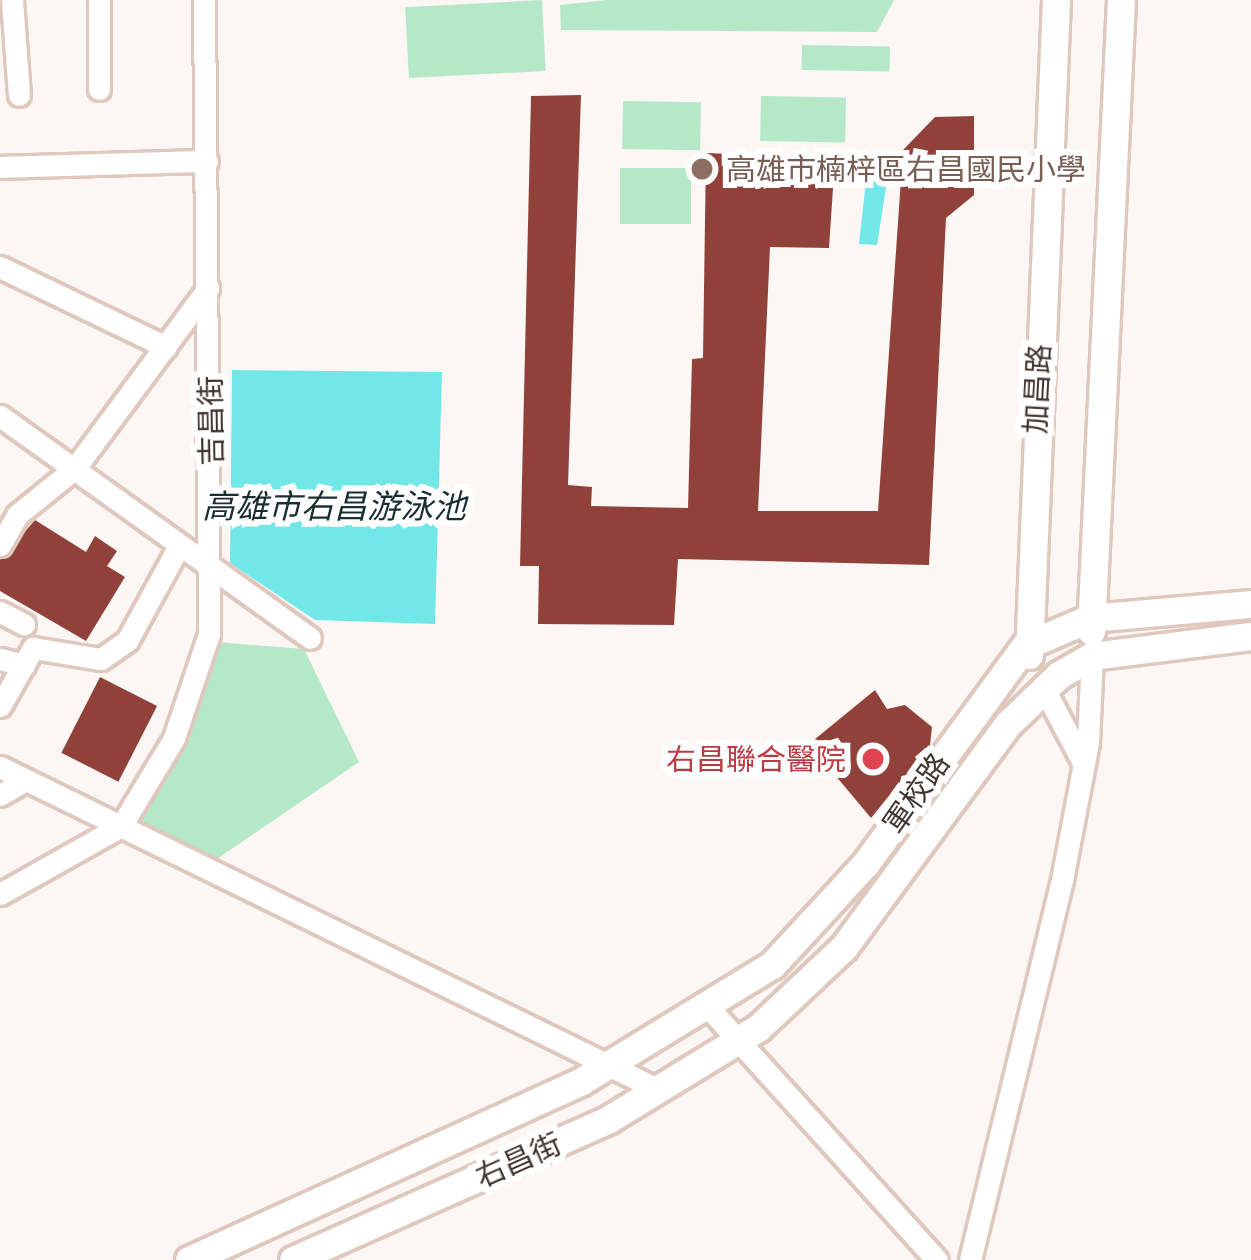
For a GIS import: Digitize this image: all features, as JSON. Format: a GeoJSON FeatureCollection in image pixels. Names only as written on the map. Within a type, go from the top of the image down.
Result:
{"type":"FeatureCollection","features":[{"type":"Feature","properties":{"kind":"street"},"geometry":{"type":"LineString","coordinates":[[12,0],[19,95]]}},
{"type":"Feature","properties":{"kind":"street"},"geometry":{"type":"LineString","coordinates":[[99,0],[99,89]]}},
{"type":"Feature","properties":{"kind":"street","name":"吉昌街"},"geometry":{"type":"LineString","coordinates":[[0,894],[121,826],[174,738],[200,674],[212,574],[204,0]]}},
{"type":"Feature","properties":{"kind":"street","name":"加昌路"},"geometry":{"type":"LineString","coordinates":[[1055,0],[1025,646],[1084,764]]}},
{"type":"Feature","properties":{"kind":"street"},"geometry":{"type":"LineString","coordinates":[[970,1260],[1084,764],[1121,0]]}},
{"type":"Feature","properties":{"kind":"street"},"geometry":{"type":"LineString","coordinates":[[0,167],[207,161]]}},
{"type":"Feature","properties":{"kind":"street"},"geometry":{"type":"LineString","coordinates":[[0,267],[166,347]]}},
{"type":"Feature","properties":{"kind":"street"},"geometry":{"type":"LineString","coordinates":[[0,545],[17,515],[75,468],[209,288]]}},
{"type":"Feature","properties":{"kind":"street"},"geometry":{"type":"LineString","coordinates":[[0,416],[212,574],[310,638]]}},
{"type":"Feature","properties":{"kind":"street"},"geometry":{"type":"LineString","coordinates":[[0,706],[33,648],[100,659],[128,641],[178,548]]}},
{"type":"Feature","properties":{"kind":"street","name":"軍校路"},"geometry":{"type":"LineString","coordinates":[[610,1066],[709,1008],[811,927],[1025,646],[1090,618],[1251,604]]}},
{"type":"Feature","properties":{"kind":"street"},"geometry":{"type":"LineString","coordinates":[[0,612],[24,624]]}},
{"type":"Feature","properties":{"kind":"street","name":"軍校路"},"geometry":{"type":"LineString","coordinates":[[735,1044],[807,988],[844,947],[1043,687],[1092,656],[1251,636]]}},
{"type":"Feature","properties":{"kind":"street"},"geometry":{"type":"LineString","coordinates":[[0,659],[24,665]]}},
{"type":"Feature","properties":{"kind":"street"},"geometry":{"type":"LineString","coordinates":[[0,767],[659,1090]]}},
{"type":"Feature","properties":{"kind":"street"},"geometry":{"type":"LineString","coordinates":[[0,795],[26,780]]}},
{"type":"Feature","properties":{"kind":"street"},"geometry":{"type":"LineString","coordinates":[[709,1008],[735,1044],[937,1260]]}},
{"type":"Feature","properties":{"kind":"street","name":"右昌街"},"geometry":{"type":"LineString","coordinates":[[293,1260],[659,1090],[735,1044]]}},
{"type":"Feature","properties":{"kind":"street","name":"右昌街"},"geometry":{"type":"LineString","coordinates":[[189,1260],[610,1066]]}},
{"type":"Feature","properties":{"kind":"green space"},"geometry":{"type":"Polygon","coordinates":[[[542,0],[546,71],[409,78],[405,7],[542,0]]]}},
{"type":"Feature","properties":{"kind":"green space"},"geometry":{"type":"Polygon","coordinates":[[[607,0],[894,0],[877,32],[561,30],[560,5],[607,0]]]}},
{"type":"Feature","properties":{"kind":"green space"},"geometry":{"type":"Polygon","coordinates":[[[802,45],[890,47],[890,72],[802,70],[802,45]]]}},
{"type":"Feature","properties":{"kind":"green space"},"geometry":{"type":"Polygon","coordinates":[[[761,96],[846,97],[845,142],[760,141],[761,96]]]}},
{"type":"Feature","properties":{"kind":"green space"},"geometry":{"type":"Polygon","coordinates":[[[623,101],[701,102],[700,150],[622,149],[623,101]]]}},
{"type":"Feature","properties":{"kind":"green space"},"geometry":{"type":"Polygon","coordinates":[[[620,168],[691,168],[691,224],[620,224],[620,168]]]}},
{"type":"Feature","properties":{"kind":"green space"},"geometry":{"type":"Polygon","coordinates":[[[217,642],[304,649],[359,762],[217,859],[135,822],[217,642]]]}},
{"type":"Feature","properties":{"kind":"water"},"geometry":{"type":"Polygon","coordinates":[[[866,181],[887,181],[877,245],[859,244],[866,181]]]}},
{"type":"Feature","properties":{"kind":"water","name":"高雄市右昌游泳池"},"geometry":{"type":"Polygon","coordinates":[[[232,370],[442,372],[435,624],[315,620],[230,563],[232,370]]]}},
{"type":"Feature","properties":{"kind":"building"},"geometry":{"type":"Polygon","coordinates":[[[581,95],[568,485],[592,487],[591,506],[688,508],[692,359],[703,358],[706,153],[835,158],[829,248],[770,247],[758,511],[878,511],[903,150],[935,117],[974,116],[974,195],[946,218],[929,565],[678,559],[674,625],[538,624],[539,566],[520,566],[531,96],[581,95]]]}},
{"type":"Feature","properties":{"kind":"building"},"geometry":{"type":"Polygon","coordinates":[[[35,520],[86,552],[95,536],[117,551],[107,566],[125,577],[86,641],[0,591],[0,560],[35,520]]]}},
{"type":"Feature","properties":{"kind":"building"},"geometry":{"type":"Polygon","coordinates":[[[100,677],[157,706],[118,782],[61,753],[100,677]]]}},
{"type":"Feature","properties":{"kind":"building","name":"右昌聯合醫院"},"geometry":{"type":"Polygon","coordinates":[[[875,690],[887,709],[905,705],[932,727],[930,745],[871,818],[809,744],[875,690]]]}},
{"type":"Feature","properties":{"kind":"place","name":"高雄市楠梓區右昌國民小學"},"geometry":{"type":"Point","coordinates":[702,169]}},
{"type":"Feature","properties":{"kind":"place","name":"右昌聯合醫院"},"geometry":{"type":"Point","coordinates":[873,759]}}]}
